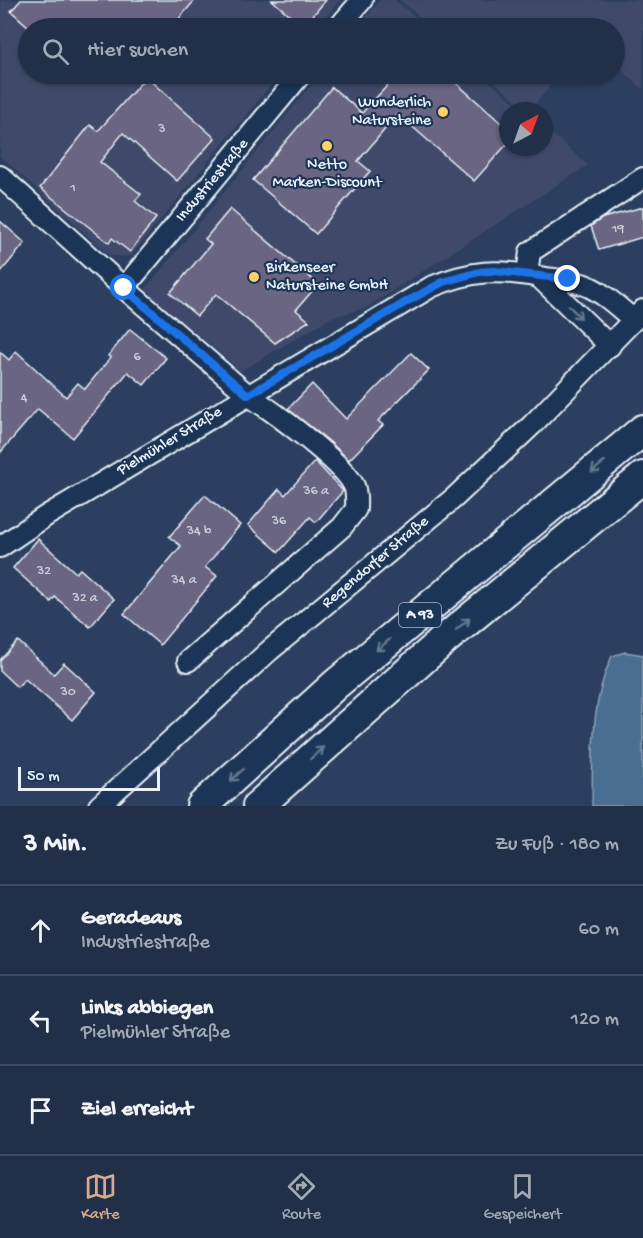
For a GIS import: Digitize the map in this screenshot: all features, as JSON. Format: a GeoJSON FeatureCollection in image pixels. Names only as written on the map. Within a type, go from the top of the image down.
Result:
{"type":"FeatureCollection","features":[{"type":"Feature","properties":{"kind":"highway","name":"A 93"},"geometry":{"type":"LineString","coordinates":[[202,806],[336,684],[643,430]]}},
{"type":"Feature","properties":{"kind":"highway","name":"A 93"},"geometry":{"type":"LineString","coordinates":[[258,806],[444,640],[643,477]]}},
{"type":"Feature","properties":{"kind":"street"},"geometry":{"type":"LineString","coordinates":[[347,18],[362,0]]}},
{"type":"Feature","properties":{"kind":"street","name":"Industriestraße"},"geometry":{"type":"LineString","coordinates":[[124,288],[293,84]]}},
{"type":"Feature","properties":{"kind":"street"},"geometry":{"type":"LineString","coordinates":[[0,176],[124,288],[248,395],[268,408],[346,474],[355,488],[356,509],[342,526],[188,661]]}},
{"type":"Feature","properties":{"kind":"street"},"geometry":{"type":"LineString","coordinates":[[610,346],[534,276],[530,252],[643,178]]}},
{"type":"Feature","properties":{"kind":"street","name":"Pielmühler Straße"},"geometry":{"type":"LineString","coordinates":[[0,547],[46,516],[437,285],[479,272],[494,271],[568,279],[587,285],[638,315]]}},
{"type":"Feature","properties":{"kind":"street","name":"Regendorfer Straße"},"geometry":{"type":"LineString","coordinates":[[99,806],[269,651],[454,498],[532,425],[638,315]]}},
{"type":"Feature","properties":{"kind":"shaded area"},"geometry":{"type":"Polygon","coordinates":[[[1,0],[340,0],[325,18],[18,18],[18,84],[272,84],[131,256],[110,256],[0,156],[1,0]]]}},
{"type":"Feature","properties":{"kind":"shaded area"},"geometry":{"type":"Polygon","coordinates":[[[380,0],[395,0],[416,18],[365,18],[380,0]]]}},
{"type":"Feature","properties":{"kind":"shaded area"},"geometry":{"type":"Polygon","coordinates":[[[400,0],[643,0],[643,89],[625,73],[625,18],[421,18],[400,0]]]}},
{"type":"Feature","properties":{"kind":"shaded area"},"geometry":{"type":"Polygon","coordinates":[[[312,84],[493,84],[514,102],[499,102],[499,156],[553,156],[553,135],[588,165],[366,308],[332,317],[241,371],[145,290],[312,84]]]}},
{"type":"Feature","properties":{"kind":"shaded area"},"geometry":{"type":"Polygon","coordinates":[[[497,84],[552,84],[537,102],[518,102],[497,84]]]}},
{"type":"Feature","properties":{"kind":"shaded area"},"geometry":{"type":"Polygon","coordinates":[[[625,652],[643,655],[643,806],[592,806],[594,730],[600,692],[612,656],[625,652]]]}},
{"type":"Feature","properties":{"kind":"building"},"geometry":{"type":"Polygon","coordinates":[[[21,0],[195,0],[180,18],[19,18],[11,11],[21,0]]]}},
{"type":"Feature","properties":{"kind":"building"},"geometry":{"type":"Polygon","coordinates":[[[272,0],[326,0],[311,18],[293,18],[272,0]]]}},
{"type":"Feature","properties":{"kind":"building"},"geometry":{"type":"Polygon","coordinates":[[[140,84],[154,84],[215,138],[177,181],[123,133],[100,162],[141,194],[135,201],[156,218],[130,252],[112,238],[109,243],[40,188],[90,125],[98,131],[140,84]]]}},
{"type":"Feature","properties":{"kind":"building"},"geometry":{"type":"Polygon","coordinates":[[[389,84],[457,84],[499,121],[499,153],[474,181],[398,114],[358,161],[370,171],[316,234],[253,180],[332,87],[362,113],[389,84]]]}},
{"type":"Feature","properties":{"kind":"building"},"geometry":{"type":"Polygon","coordinates":[[[643,207],[643,237],[599,250],[591,226],[603,218],[643,207]]]}},
{"type":"Feature","properties":{"kind":"building","name":"Birkenseer Natursteine GmbH"},"geometry":{"type":"Polygon","coordinates":[[[230,209],[318,284],[296,310],[309,321],[275,343],[216,294],[197,316],[170,293],[211,244],[205,239],[230,209]]]}},
{"type":"Feature","properties":{"kind":"building"},"geometry":{"type":"Polygon","coordinates":[[[0,221],[25,243],[0,273],[0,221]]]}},
{"type":"Feature","properties":{"kind":"building"},"geometry":{"type":"Polygon","coordinates":[[[130,329],[166,358],[144,385],[128,372],[73,438],[38,409],[0,453],[0,352],[9,360],[16,351],[66,397],[78,383],[85,389],[130,329]]]}},
{"type":"Feature","properties":{"kind":"building"},"geometry":{"type":"Polygon","coordinates":[[[411,353],[429,370],[378,421],[383,425],[349,460],[288,409],[312,384],[346,419],[411,353]]]}},
{"type":"Feature","properties":{"kind":"building"},"geometry":{"type":"Polygon","coordinates":[[[315,461],[343,491],[316,522],[310,517],[279,552],[248,525],[279,489],[285,495],[315,461]]]}},
{"type":"Feature","properties":{"kind":"building"},"geometry":{"type":"Polygon","coordinates":[[[205,495],[240,525],[205,567],[217,576],[160,645],[124,614],[181,546],[169,537],[205,495]]]}},
{"type":"Feature","properties":{"kind":"building"},"geometry":{"type":"Polygon","coordinates":[[[38,539],[76,573],[80,569],[114,599],[90,627],[55,597],[51,602],[13,568],[38,539]]]}},
{"type":"Feature","properties":{"kind":"building"},"geometry":{"type":"Polygon","coordinates":[[[18,641],[54,674],[64,663],[96,692],[72,720],[25,679],[17,687],[0,671],[0,660],[18,641]]]}},
{"type":"Feature","properties":{"kind":"place","name":"Wunderlich Natursteine"},"geometry":{"type":"Point","coordinates":[443,112]}},
{"type":"Feature","properties":{"kind":"place","name":"Netto Marken-Discount"},"geometry":{"type":"Point","coordinates":[327,146]}},
{"type":"Feature","properties":{"kind":"place","name":"Birkenseer Natursteine GmbH"},"geometry":{"type":"Point","coordinates":[254,277]}},
{"type":"Feature","properties":{"kind":"route"},"geometry":{"type":"LineString","coordinates":[[124,288],[248,395],[443,282],[479,272],[494,271],[527,274],[540,278],[568,279]]}}]}
